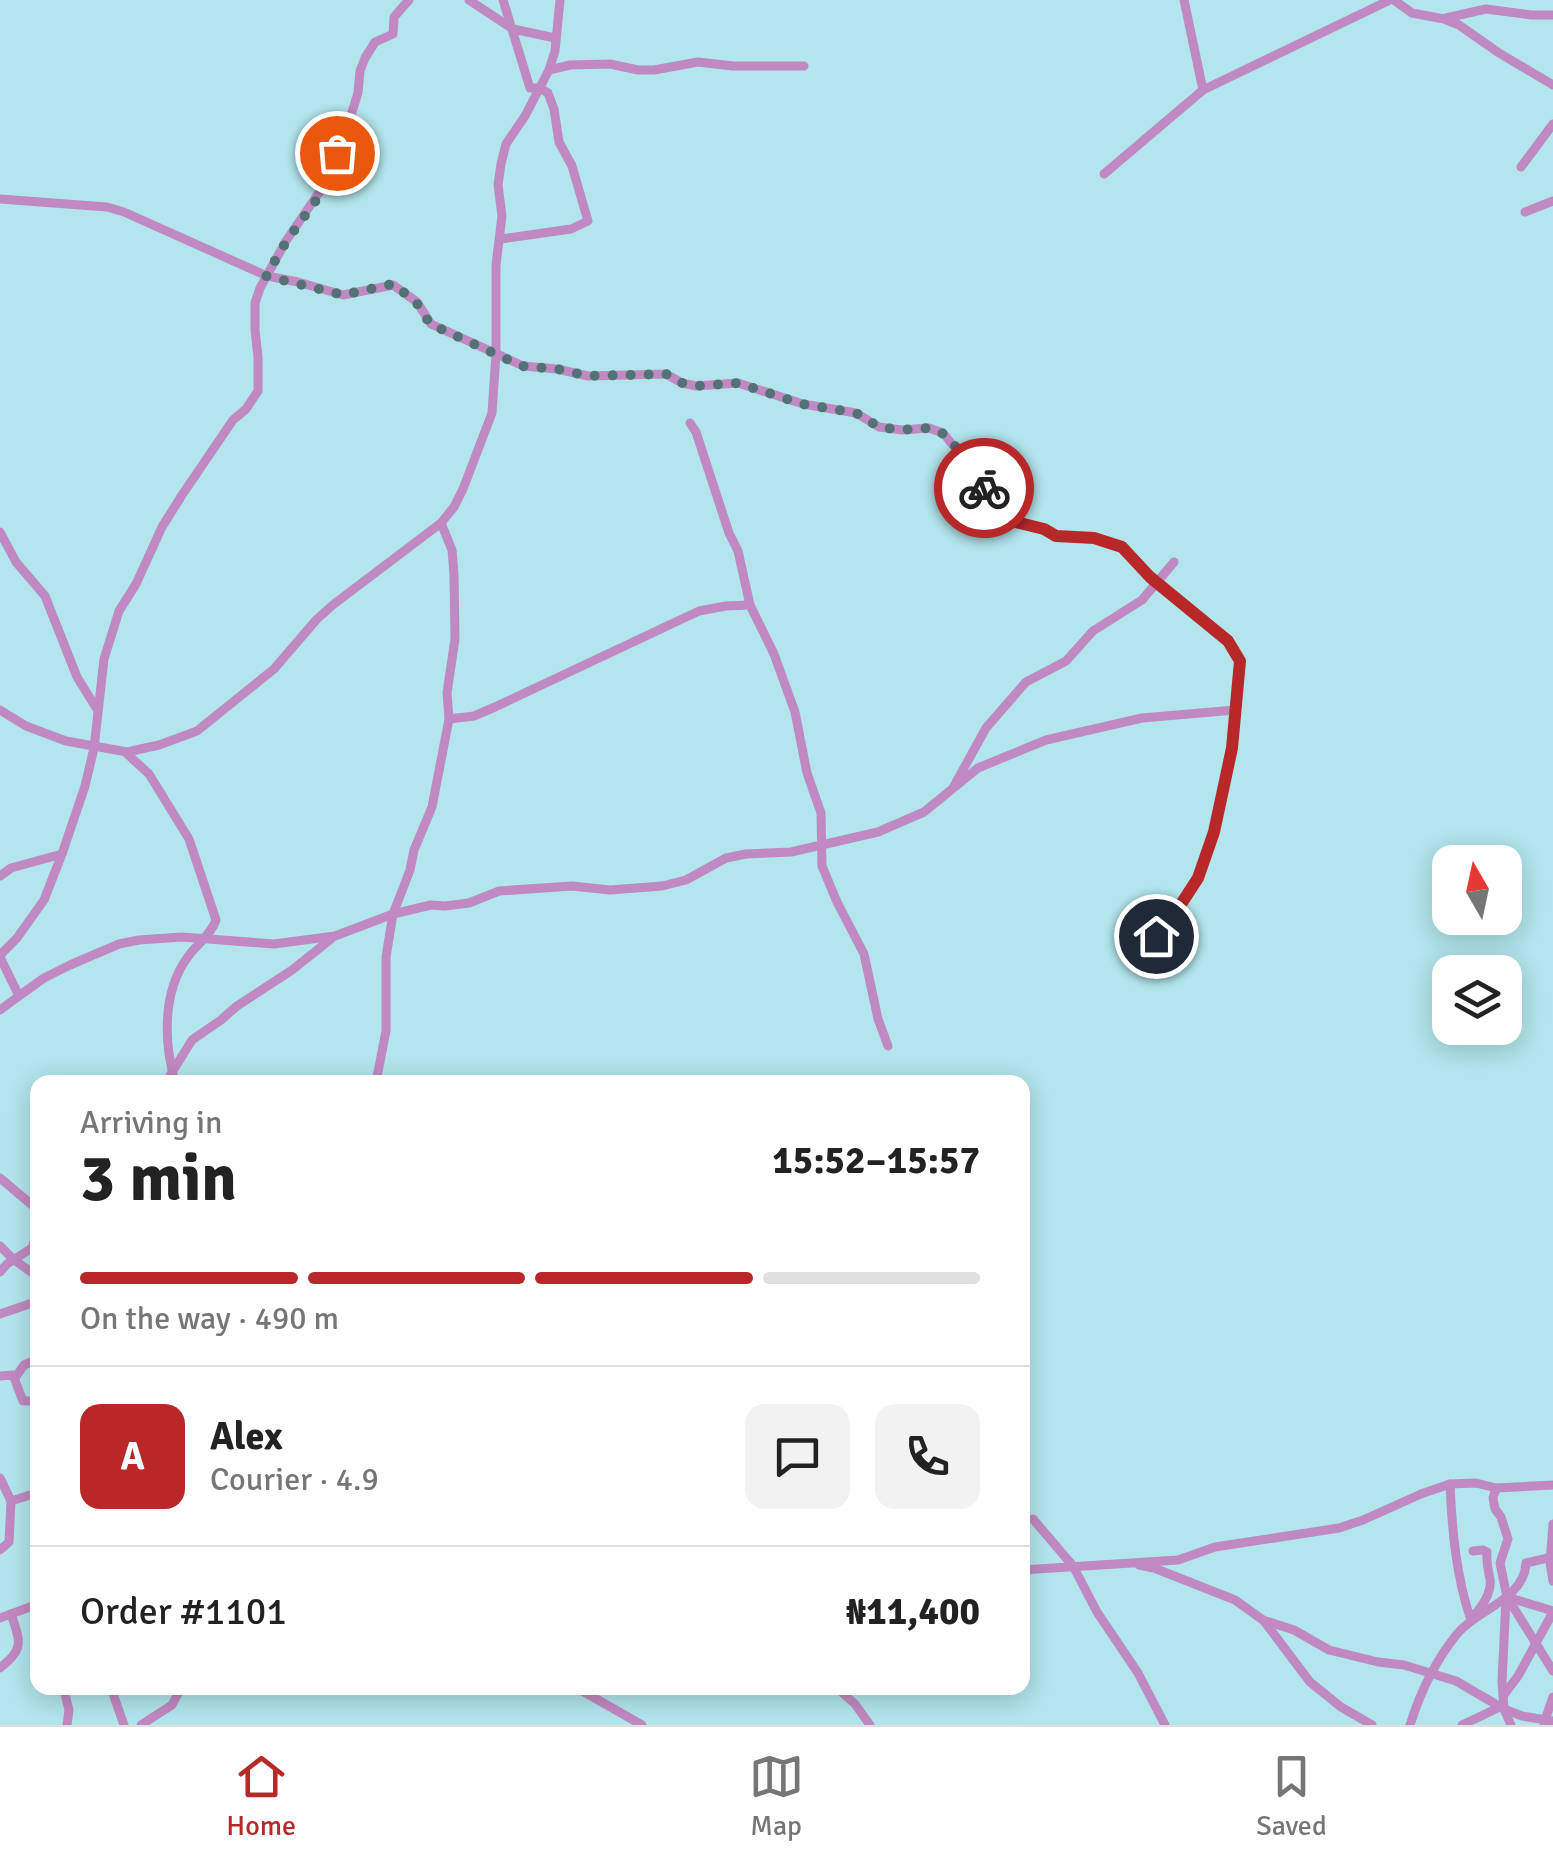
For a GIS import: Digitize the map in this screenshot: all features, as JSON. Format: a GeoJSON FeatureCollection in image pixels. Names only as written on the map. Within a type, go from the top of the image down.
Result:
{"type":"FeatureCollection","features":[{"type":"Feature","properties":{"kind":"street"},"geometry":{"type":"LineString","coordinates":[[18,996],[0,956],[44,900],[62,854],[94,748],[104,659],[119,612],[162,526],[233,420],[258,391],[256,303],[266,276],[330,181],[365,58],[376,42],[392,34],[394,17],[409,0]]}},
{"type":"Feature","properties":{"kind":"street"},"geometry":{"type":"LineString","coordinates":[[469,0],[513,29],[555,38]]}},
{"type":"Feature","properties":{"kind":"street"},"geometry":{"type":"LineString","coordinates":[[501,239],[571,229],[588,221],[572,166],[560,142],[554,108],[548,93],[530,88],[502,0]]}},
{"type":"Feature","properties":{"kind":"street"},"geometry":{"type":"LineString","coordinates":[[0,710],[66,741],[124,752],[197,731],[274,669],[334,604],[440,523],[454,507],[492,412],[496,266],[502,216],[498,185],[506,144],[550,70],[560,0]]}},
{"type":"Feature","properties":{"kind":"street"},"geometry":{"type":"LineString","coordinates":[[1184,0],[1202,90]]}},
{"type":"Feature","properties":{"kind":"street"},"geometry":{"type":"LineString","coordinates":[[1104,174],[1202,90],[1392,0],[1412,13],[1460,25],[1499,54],[1553,85]]}},
{"type":"Feature","properties":{"kind":"street"},"geometry":{"type":"LineString","coordinates":[[1444,19],[1486,9],[1553,15]]}},
{"type":"Feature","properties":{"kind":"street"},"geometry":{"type":"LineString","coordinates":[[550,70],[599,64],[654,70],[698,62],[804,66]]}},
{"type":"Feature","properties":{"kind":"street"},"geometry":{"type":"LineString","coordinates":[[1522,167],[1553,124]]}},
{"type":"Feature","properties":{"kind":"street"},"geometry":{"type":"LineString","coordinates":[[0,199],[107,207],[266,276],[343,295],[393,284],[416,302],[430,324],[522,366],[588,376],[666,374],[696,386],[738,383],[802,404],[856,413],[879,427],[929,428],[942,433],[970,457],[995,517],[1044,529],[1056,536],[1094,538],[1122,547],[1157,583],[1228,641],[1240,661],[1232,748],[1214,832],[1198,878],[1174,915],[1138,956]]}},
{"type":"Feature","properties":{"kind":"street"},"geometry":{"type":"LineString","coordinates":[[1524,212],[1553,201]]}},
{"type":"Feature","properties":{"kind":"street"},"geometry":{"type":"LineString","coordinates":[[690,423],[738,552],[750,606],[796,712],[807,773],[819,803],[822,866],[868,966],[878,1019],[888,1046]]}},
{"type":"Feature","properties":{"kind":"street"},"geometry":{"type":"LineString","coordinates":[[377,1075],[386,1031],[386,957],[393,914],[432,806],[449,719],[454,574],[452,550],[440,523]]}},
{"type":"Feature","properties":{"kind":"street"},"geometry":{"type":"LineString","coordinates":[[0,532],[16,562],[45,596],[77,678],[98,711]]}},
{"type":"Feature","properties":{"kind":"street"},"geometry":{"type":"LineString","coordinates":[[950,793],[986,728],[1026,682],[1066,661],[1093,631],[1142,600],[1174,562]]}},
{"type":"Feature","properties":{"kind":"street"},"geometry":{"type":"LineString","coordinates":[[449,719],[474,716],[519,697],[699,612],[750,606]]}},
{"type":"Feature","properties":{"kind":"street"},"geometry":{"type":"LineString","coordinates":[[0,1010],[44,978],[119,944],[156,937],[274,944],[335,936],[393,914],[469,902],[499,891],[662,886],[686,880],[726,858],[791,852],[878,832],[924,812],[978,768],[1046,740],[1142,718],[1236,710]]}},
{"type":"Feature","properties":{"kind":"street"},"geometry":{"type":"LineString","coordinates":[[124,752],[149,774],[189,839],[216,920],[176,977],[166,1029],[171,1075]]}},
{"type":"Feature","properties":{"kind":"street"},"geometry":{"type":"LineString","coordinates":[[0,876],[12,868],[62,854]]}},
{"type":"Feature","properties":{"kind":"street"},"geometry":{"type":"LineString","coordinates":[[173,1075],[192,1040],[335,936]]}},
{"type":"Feature","properties":{"kind":"street"},"geometry":{"type":"LineString","coordinates":[[1,1181],[30,1203]]}},
{"type":"Feature","properties":{"kind":"street"},"geometry":{"type":"LineString","coordinates":[[25,1198],[30,1195]]}},
{"type":"Feature","properties":{"kind":"street"},"geometry":{"type":"LineString","coordinates":[[0,1246],[30,1267]]}},
{"type":"Feature","properties":{"kind":"street"},"geometry":{"type":"LineString","coordinates":[[0,1273],[30,1249]]}},
{"type":"Feature","properties":{"kind":"street"},"geometry":{"type":"LineString","coordinates":[[0,1273],[30,1269]]}},
{"type":"Feature","properties":{"kind":"street"},"geometry":{"type":"LineString","coordinates":[[0,1314],[30,1304]]}},
{"type":"Feature","properties":{"kind":"street"},"geometry":{"type":"LineString","coordinates":[[14,1378],[30,1363]]}},
{"type":"Feature","properties":{"kind":"street"},"geometry":{"type":"LineString","coordinates":[[0,1376],[13,1375],[24,1401],[30,1401]]}},
{"type":"Feature","properties":{"kind":"street"},"geometry":{"type":"LineString","coordinates":[[0,1478],[11,1501],[9,1542],[0,1550]]}},
{"type":"Feature","properties":{"kind":"street"},"geometry":{"type":"LineString","coordinates":[[1030,1569],[1178,1560],[1215,1547],[1339,1528],[1450,1484],[1476,1483],[1496,1488],[1553,1485]]}},
{"type":"Feature","properties":{"kind":"street"},"geometry":{"type":"LineString","coordinates":[[1450,1484],[1464,1601],[1471,1620]]}},
{"type":"Feature","properties":{"kind":"street"},"geometry":{"type":"LineString","coordinates":[[1496,1488],[1493,1498],[1508,1539],[1500,1564],[1507,1597],[1502,1708],[1512,1725]]}},
{"type":"Feature","properties":{"kind":"street"},"geometry":{"type":"LineString","coordinates":[[11,1501],[30,1495]]}},
{"type":"Feature","properties":{"kind":"street"},"geometry":{"type":"LineString","coordinates":[[1033,1518],[1073,1566],[1165,1725]]}},
{"type":"Feature","properties":{"kind":"street"},"geometry":{"type":"LineString","coordinates":[[1553,1524],[1553,1582]]}},
{"type":"Feature","properties":{"kind":"street"},"geometry":{"type":"LineString","coordinates":[[1471,1620],[1489,1592],[1490,1583],[1487,1552],[1473,1551]]}},
{"type":"Feature","properties":{"kind":"street"},"geometry":{"type":"LineString","coordinates":[[1410,1725],[1432,1674],[1459,1631],[1507,1597],[1525,1576],[1526,1563],[1551,1557]]}},
{"type":"Feature","properties":{"kind":"street"},"geometry":{"type":"LineString","coordinates":[[1126,1562],[1154,1568],[1235,1600],[1263,1620],[1310,1682],[1372,1725]]}},
{"type":"Feature","properties":{"kind":"street"},"geometry":{"type":"LineString","coordinates":[[1503,1696],[1553,1611],[1507,1597]]}},
{"type":"Feature","properties":{"kind":"street"},"geometry":{"type":"LineString","coordinates":[[1507,1597],[1553,1671]]}},
{"type":"Feature","properties":{"kind":"street"},"geometry":{"type":"LineString","coordinates":[[0,1668],[19,1647],[19,1639],[6,1616],[30,1607]]}},
{"type":"Feature","properties":{"kind":"street"},"geometry":{"type":"LineString","coordinates":[[1263,1620],[1294,1630],[1329,1650],[1404,1665],[1456,1681],[1522,1716],[1547,1722],[1553,1697]]}},
{"type":"Feature","properties":{"kind":"street"},"geometry":{"type":"LineString","coordinates":[[66,1695],[67,1725]]}},
{"type":"Feature","properties":{"kind":"street"},"geometry":{"type":"LineString","coordinates":[[113,1695],[124,1725]]}},
{"type":"Feature","properties":{"kind":"street"},"geometry":{"type":"LineString","coordinates":[[141,1725],[172,1704],[177,1695]]}},
{"type":"Feature","properties":{"kind":"street"},"geometry":{"type":"LineString","coordinates":[[590,1695],[642,1725]]}},
{"type":"Feature","properties":{"kind":"street"},"geometry":{"type":"LineString","coordinates":[[845,1695],[870,1725]]}},
{"type":"Feature","properties":{"kind":"street"},"geometry":{"type":"LineString","coordinates":[[1462,1725],[1502,1708]]}},
{"type":"Feature","properties":{"kind":"way so far"},"geometry":{"type":"LineString","coordinates":[[337,153],[330,181],[266,276],[343,295],[393,284],[416,302],[430,324],[522,366],[588,376],[666,374],[696,386],[738,383],[802,404],[856,413],[879,427],[929,428],[942,433],[970,457],[984,488]]}},
{"type":"Feature","properties":{"kind":"route"},"geometry":{"type":"LineString","coordinates":[[984,488],[995,517],[1044,529],[1056,536],[1094,538],[1122,547],[1150,577],[1228,641],[1240,661],[1232,748],[1214,832],[1198,878],[1156,936]]}}]}
